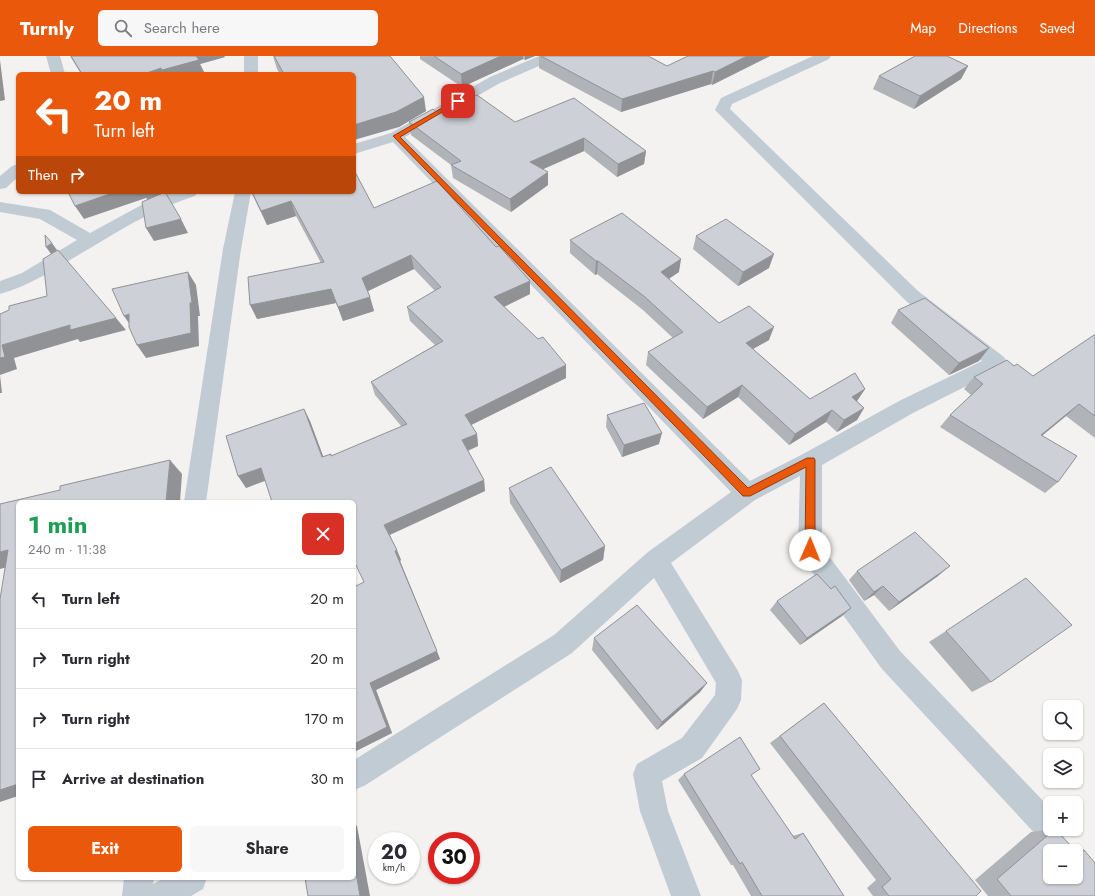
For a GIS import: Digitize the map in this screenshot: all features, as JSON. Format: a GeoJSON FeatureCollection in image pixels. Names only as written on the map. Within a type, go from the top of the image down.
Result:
{"type":"FeatureCollection","features":[{"type":"Feature","properties":{"kind":"street"},"geometry":{"type":"LineString","coordinates":[[53,56],[57,72]]}},
{"type":"Feature","properties":{"kind":"street"},"geometry":{"type":"LineString","coordinates":[[251,56],[251,72]]}},
{"type":"Feature","properties":{"kind":"street"},"geometry":{"type":"LineString","coordinates":[[356,147],[396,136],[495,80],[550,56]]}},
{"type":"Feature","properties":{"kind":"street"},"geometry":{"type":"LineString","coordinates":[[356,775],[563,644],[656,560],[747,493],[811,460],[906,407],[998,362],[912,296],[722,110],[726,101],[824,56]]}},
{"type":"Feature","properties":{"kind":"street"},"geometry":{"type":"LineString","coordinates":[[396,136],[747,493]]}},
{"type":"Feature","properties":{"kind":"street"},"geometry":{"type":"LineString","coordinates":[[0,184],[16,170]]}},
{"type":"Feature","properties":{"kind":"street"},"geometry":{"type":"LineString","coordinates":[[0,288],[28,277],[90,240],[164,200],[183,194]]}},
{"type":"Feature","properties":{"kind":"street"},"geometry":{"type":"LineString","coordinates":[[194,500],[232,249],[243,194]]}},
{"type":"Feature","properties":{"kind":"street"},"geometry":{"type":"LineString","coordinates":[[0,207],[44,214],[90,240]]}},
{"type":"Feature","properties":{"kind":"street"},"geometry":{"type":"LineString","coordinates":[[811,460],[810,550],[891,660],[1043,821]]}},
{"type":"Feature","properties":{"kind":"street"},"geometry":{"type":"LineString","coordinates":[[656,560],[729,680],[728,700],[692,748],[647,774],[654,811],[686,896]]}},
{"type":"Feature","properties":{"kind":"street"},"geometry":{"type":"LineString","coordinates":[[137,896],[139,880]]}},
{"type":"Feature","properties":{"kind":"street"},"geometry":{"type":"LineString","coordinates":[[163,896],[189,880]]}},
{"type":"Feature","properties":{"kind":"building"},"geometry":{"type":"Polygon","coordinates":[[[71,56],[196,56],[199,60],[162,70],[161,68],[150,72],[81,72],[71,56]]]}},
{"type":"Feature","properties":{"kind":"building"},"geometry":{"type":"Polygon","coordinates":[[[274,56],[390,56],[424,97],[396,112],[356,124],[356,72],[283,72],[274,56]]]}},
{"type":"Feature","properties":{"kind":"building"},"geometry":{"type":"Polygon","coordinates":[[[434,56],[501,56],[461,74],[434,56]]]}},
{"type":"Feature","properties":{"kind":"building"},"geometry":{"type":"Polygon","coordinates":[[[541,56],[648,56],[667,66],[688,56],[747,56],[715,72],[713,71],[622,99],[541,56]]]}},
{"type":"Feature","properties":{"kind":"building"},"geometry":{"type":"Polygon","coordinates":[[[915,56],[947,56],[968,66],[920,96],[879,76],[915,56]]]}},
{"type":"Feature","properties":{"kind":"building"},"geometry":{"type":"Polygon","coordinates":[[[477,95],[515,122],[574,98],[646,151],[618,164],[584,138],[530,162],[548,172],[510,199],[451,165],[461,161],[409,122],[433,109],[437,113],[477,95]]]}},
{"type":"Feature","properties":{"kind":"building"},"geometry":{"type":"Polygon","coordinates":[[[356,174],[374,208],[437,181],[496,247],[499,246],[530,281],[494,297],[538,339],[543,337],[566,365],[465,415],[477,434],[462,440],[484,480],[384,525],[397,550],[395,551],[437,651],[370,683],[387,727],[356,743],[356,586],[364,582],[356,565],[356,500],[271,500],[261,468],[238,476],[226,436],[304,409],[322,457],[331,454],[331,456],[407,424],[371,382],[443,341],[407,307],[441,287],[411,255],[362,278],[370,297],[338,307],[331,289],[250,305],[248,277],[324,262],[291,201],[261,211],[253,194],[356,194],[356,174]]]}},
{"type":"Feature","properties":{"kind":"building"},"geometry":{"type":"Polygon","coordinates":[[[69,194],[109,194],[75,206],[69,194]]]}},
{"type":"Feature","properties":{"kind":"building"},"geometry":{"type":"Polygon","coordinates":[[[160,194],[166,194],[181,219],[146,228],[142,202],[160,194]]]}},
{"type":"Feature","properties":{"kind":"building"},"geometry":{"type":"Polygon","coordinates":[[[622,213],[681,259],[661,272],[719,323],[749,306],[774,327],[746,343],[810,399],[855,373],[865,389],[852,397],[864,408],[844,420],[832,410],[795,434],[742,385],[707,407],[648,352],[683,332],[645,297],[570,240],[622,213]]]}},
{"type":"Feature","properties":{"kind":"building"},"geometry":{"type":"Polygon","coordinates":[[[726,219],[774,254],[743,272],[696,236],[726,219]]]}},
{"type":"Feature","properties":{"kind":"building"},"geometry":{"type":"Polygon","coordinates":[[[45,235],[52,243],[46,247],[45,235]]]}},
{"type":"Feature","properties":{"kind":"building"},"geometry":{"type":"Polygon","coordinates":[[[58,250],[116,318],[70,330],[70,325],[2,345],[5,357],[0,358],[0,314],[9,310],[9,306],[47,296],[43,259],[58,250]]]}},
{"type":"Feature","properties":{"kind":"building"},"geometry":{"type":"Polygon","coordinates":[[[188,272],[192,303],[190,303],[191,333],[137,345],[129,327],[129,314],[124,316],[112,289],[188,272]]]}},
{"type":"Feature","properties":{"kind":"building"},"geometry":{"type":"Polygon","coordinates":[[[925,298],[989,348],[959,363],[898,310],[925,298]]]}},
{"type":"Feature","properties":{"kind":"building"},"geometry":{"type":"Polygon","coordinates":[[[1094,335],[1095,416],[1079,404],[1041,435],[1077,456],[1058,482],[950,415],[983,384],[974,377],[1007,360],[1014,366],[1017,364],[1033,376],[1094,335]]]}},
{"type":"Feature","properties":{"kind":"building"},"geometry":{"type":"Polygon","coordinates":[[[644,403],[662,433],[624,445],[607,415],[644,403]]]}},
{"type":"Feature","properties":{"kind":"building"},"geometry":{"type":"Polygon","coordinates":[[[170,460],[166,500],[17,500],[60,490],[60,486],[170,460]]]}},
{"type":"Feature","properties":{"kind":"building"},"geometry":{"type":"Polygon","coordinates":[[[551,467],[605,546],[561,570],[509,488],[551,467]]]}},
{"type":"Feature","properties":{"kind":"building"},"geometry":{"type":"Polygon","coordinates":[[[16,500],[16,785],[0,790],[0,599],[8,550],[0,552],[0,504],[16,500]]]}},
{"type":"Feature","properties":{"kind":"building"},"geometry":{"type":"Polygon","coordinates":[[[915,532],[950,566],[899,602],[883,586],[874,592],[857,571],[915,532]]]}},
{"type":"Feature","properties":{"kind":"building"},"geometry":{"type":"Polygon","coordinates":[[[817,574],[831,589],[835,586],[851,608],[807,638],[777,601],[817,574]]]}},
{"type":"Feature","properties":{"kind":"building"},"geometry":{"type":"Polygon","coordinates":[[[1026,578],[1072,625],[991,682],[946,631],[1026,578]]]}},
{"type":"Feature","properties":{"kind":"building"},"geometry":{"type":"Polygon","coordinates":[[[637,605],[707,683],[662,722],[594,638],[637,605]]]}},
{"type":"Feature","properties":{"kind":"building"},"geometry":{"type":"Polygon","coordinates":[[[824,703],[981,891],[976,896],[889,896],[882,887],[891,879],[780,736],[824,703]]]}},
{"type":"Feature","properties":{"kind":"building"},"geometry":{"type":"Polygon","coordinates":[[[740,737],[760,769],[751,775],[795,839],[803,833],[844,896],[762,896],[742,862],[740,864],[684,774],[740,737]]]}},
{"type":"Feature","properties":{"kind":"building"},"geometry":{"type":"Polygon","coordinates":[[[1047,836],[1062,836],[1069,844],[1043,844],[1043,884],[1083,884],[1083,850],[1095,863],[1095,896],[1011,896],[997,879],[1047,836]]]}},
{"type":"Feature","properties":{"kind":"building"},"geometry":{"type":"Polygon","coordinates":[[[356,873],[360,896],[308,896],[305,880],[356,880],[356,873]]]}},
{"type":"Feature","properties":{"kind":"route"},"geometry":{"type":"LineString","coordinates":[[458,101],[396,136],[747,493],[811,460],[810,550]]}}]}
